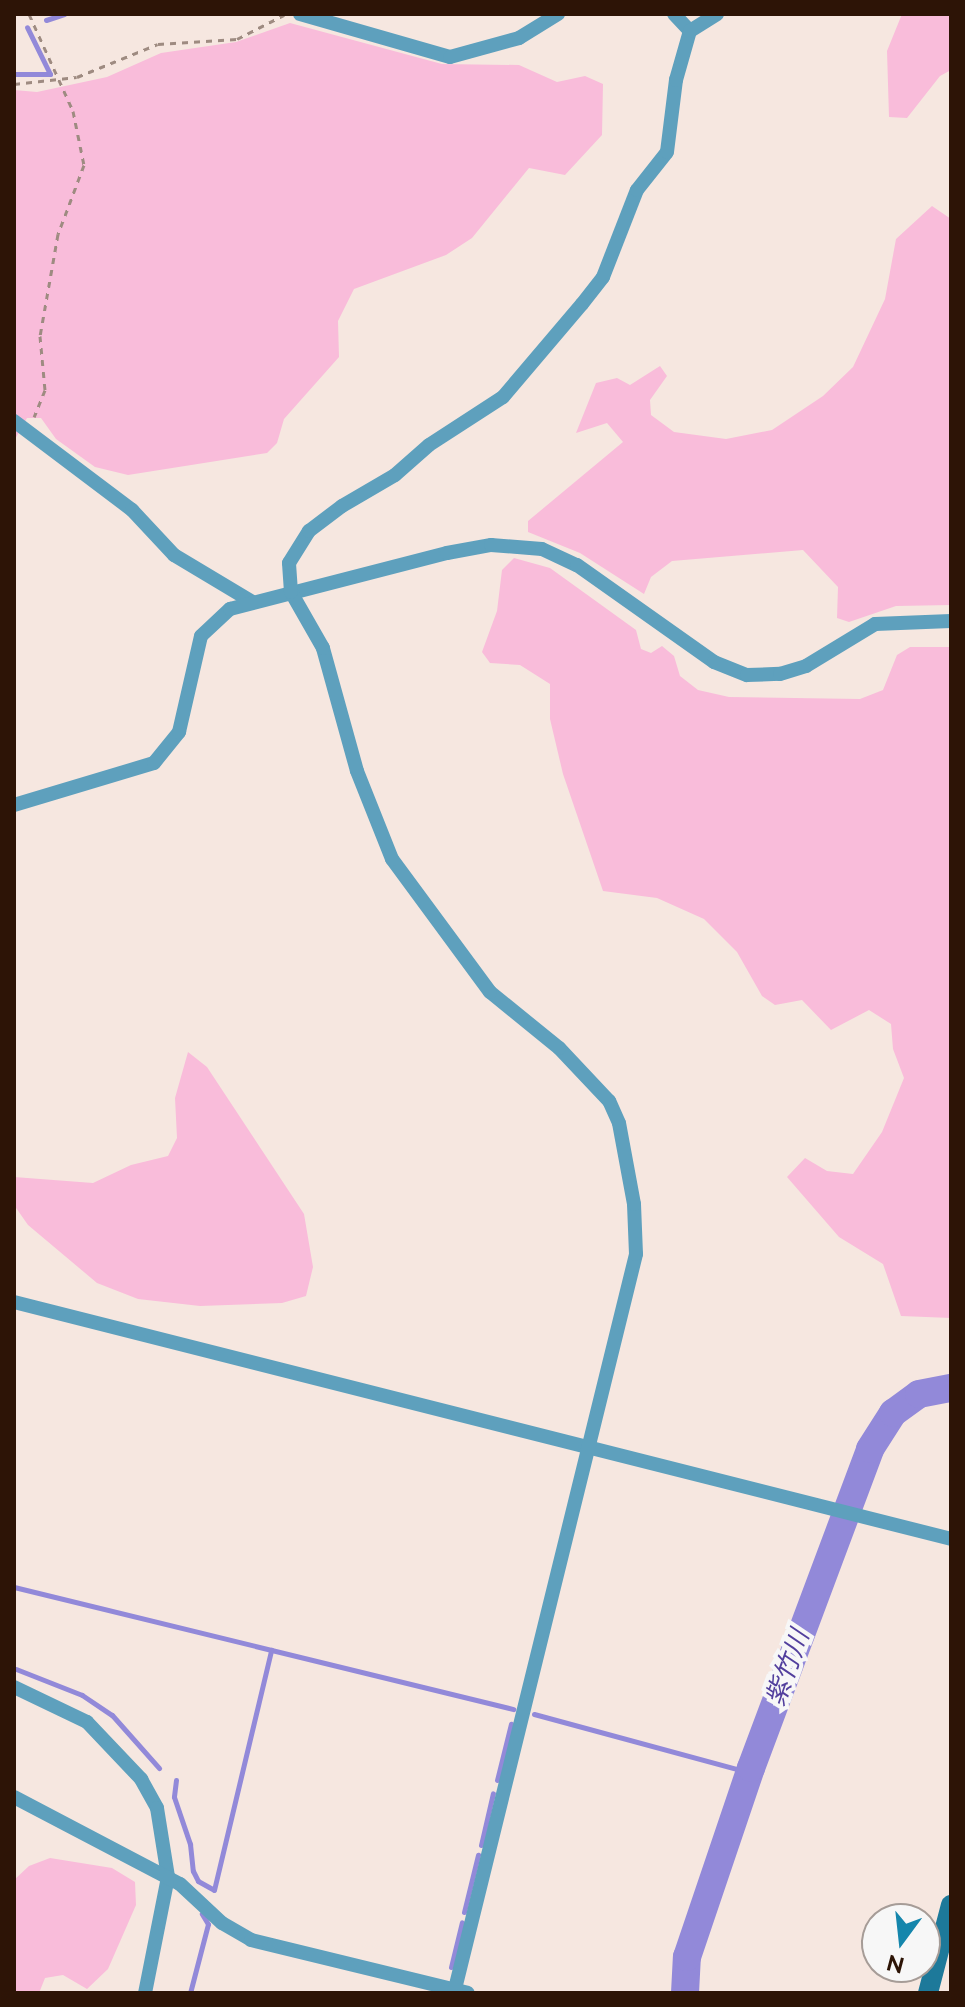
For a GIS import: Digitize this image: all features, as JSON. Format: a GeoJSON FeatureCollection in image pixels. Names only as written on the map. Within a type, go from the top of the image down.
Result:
{"type":"FeatureCollection","features":[{"type":"Feature","properties":{"kind":"main road"},"geometry":{"type":"LineString","coordinates":[[928,1993],[951,1905]]}},
{"type":"Feature","properties":{"kind":"street"},"geometry":{"type":"LineString","coordinates":[[300,14],[450,57],[519,38],[558,14]]}},
{"type":"Feature","properties":{"kind":"street"},"geometry":{"type":"LineString","coordinates":[[674,14],[690,31]]}},
{"type":"Feature","properties":{"kind":"street"},"geometry":{"type":"LineString","coordinates":[[14,1797],[168,1877],[251,1940],[459,1992],[636,1254],[634,1204],[619,1123],[595,1082],[490,992],[392,859],[357,771],[323,648],[291,592],[289,563],[309,531],[503,397],[603,277],[637,190],[671,142],[676,80],[690,31],[717,14]]}},
{"type":"Feature","properties":{"kind":"street"},"geometry":{"type":"LineString","coordinates":[[14,421],[132,510],[174,555],[251,601]]}},
{"type":"Feature","properties":{"kind":"street"},"geometry":{"type":"LineString","coordinates":[[14,805],[154,763],[179,732],[201,636],[230,609],[251,601],[447,553],[521,545],[577,565],[714,662],[747,675],[780,674],[806,666],[875,624],[951,621]]}},
{"type":"Feature","properties":{"kind":"street"},"geometry":{"type":"LineString","coordinates":[[14,1302],[951,1539]]}},
{"type":"Feature","properties":{"kind":"street"},"geometry":{"type":"LineString","coordinates":[[14,1687],[87,1722],[141,1779],[163,1830],[168,1877],[145,1993]]}},
{"type":"Feature","properties":{"kind":"path"},"geometry":{"type":"LineString","coordinates":[[29,14],[82,139],[84,165],[58,234],[40,336],[45,390],[29,431]]}},
{"type":"Feature","properties":{"kind":"path"},"geometry":{"type":"LineString","coordinates":[[14,84],[59,81],[158,44],[237,39],[286,14]]}},
{"type":"Feature","properties":{"kind":"shaded area"},"geometry":{"type":"Polygon","coordinates":[[[902,14],[951,14],[951,70],[940,76],[907,118],[889,117],[887,51],[902,14]]]}},
{"type":"Feature","properties":{"kind":"shaded area"},"geometry":{"type":"Polygon","coordinates":[[[290,23],[442,64],[519,65],[557,82],[585,76],[603,84],[602,135],[565,175],[529,168],[472,238],[446,255],[354,289],[338,321],[339,357],[284,419],[277,443],[267,453],[128,475],[95,467],[56,439],[41,418],[27,418],[14,441],[14,90],[37,92],[107,77],[161,53],[236,42],[290,23]]]}},
{"type":"Feature","properties":{"kind":"shaded area"},"geometry":{"type":"Polygon","coordinates":[[[932,206],[951,219],[951,605],[896,606],[849,622],[837,618],[838,587],[803,550],[672,561],[651,577],[644,594],[580,553],[528,532],[528,521],[623,442],[607,423],[576,433],[596,383],[617,378],[630,385],[660,366],[667,376],[650,400],[651,415],[674,432],[726,439],[772,430],[823,396],[853,367],[885,299],[896,239],[932,206]]]}},
{"type":"Feature","properties":{"kind":"shaded area"},"geometry":{"type":"Polygon","coordinates":[[[514,558],[550,568],[636,630],[641,649],[651,653],[662,646],[674,656],[680,676],[698,690],[729,697],[860,699],[883,690],[897,655],[910,647],[951,647],[951,1318],[901,1316],[883,1264],[839,1237],[787,1177],[805,1158],[827,1171],[853,1174],[882,1132],[904,1078],[893,1049],[891,1024],[869,1010],[831,1030],[802,1000],[775,1005],[762,996],[737,952],[704,919],[657,898],[603,891],[563,774],[550,719],[550,684],[520,665],[490,663],[482,652],[497,611],[502,570],[514,558]]]}},
{"type":"Feature","properties":{"kind":"shaded area"},"geometry":{"type":"Polygon","coordinates":[[[188,1052],[207,1067],[304,1214],[313,1267],[306,1296],[282,1303],[200,1306],[138,1299],[97,1283],[28,1225],[14,1205],[14,1177],[93,1183],[131,1165],[168,1156],[177,1138],[175,1098],[188,1052]]]}},
{"type":"Feature","properties":{"kind":"shaded area"},"geometry":{"type":"Polygon","coordinates":[[[50,1858],[112,1868],[135,1882],[136,1905],[108,1969],[87,1989],[63,1975],[45,1978],[39,1993],[14,1993],[14,1880],[29,1866],[50,1858]]]}},
{"type":"Feature","properties":{"kind":"waterway"},"geometry":{"type":"LineString","coordinates":[[46,20],[64,14]]}},
{"type":"Feature","properties":{"kind":"waterway"},"geometry":{"type":"LineString","coordinates":[[14,74],[50,74],[27,27]]}},
{"type":"Feature","properties":{"kind":"waterway","name":"紫竹川"},"geometry":{"type":"LineString","coordinates":[[685,1993],[687,1957],[751,1768],[870,1449],[893,1413],[919,1394],[951,1388]]}},
{"type":"Feature","properties":{"kind":"waterway"},"geometry":{"type":"LineString","coordinates":[[14,1587],[513,1709]]}},
{"type":"Feature","properties":{"kind":"waterway"},"geometry":{"type":"LineString","coordinates":[[176,1780],[174,1797],[190,1844],[193,1871],[198,1881],[214,1890],[271,1650]]}},
{"type":"Feature","properties":{"kind":"waterway"},"geometry":{"type":"LineString","coordinates":[[16,1669],[82,1695],[112,1715],[159,1768]]}},
{"type":"Feature","properties":{"kind":"waterway"},"geometry":{"type":"LineString","coordinates":[[534,1714],[747,1772]]}},
{"type":"Feature","properties":{"kind":"waterway"},"geometry":{"type":"LineString","coordinates":[[497,1780],[511,1724]]}},
{"type":"Feature","properties":{"kind":"waterway"},"geometry":{"type":"LineString","coordinates":[[481,1845],[493,1793]]}},
{"type":"Feature","properties":{"kind":"waterway"},"geometry":{"type":"LineString","coordinates":[[464,1912],[478,1855]]}},
{"type":"Feature","properties":{"kind":"waterway"},"geometry":{"type":"LineString","coordinates":[[190,1993],[208,1924],[202,1914]]}},
{"type":"Feature","properties":{"kind":"waterway"},"geometry":{"type":"LineString","coordinates":[[451,1967],[462,1922]]}}]}
